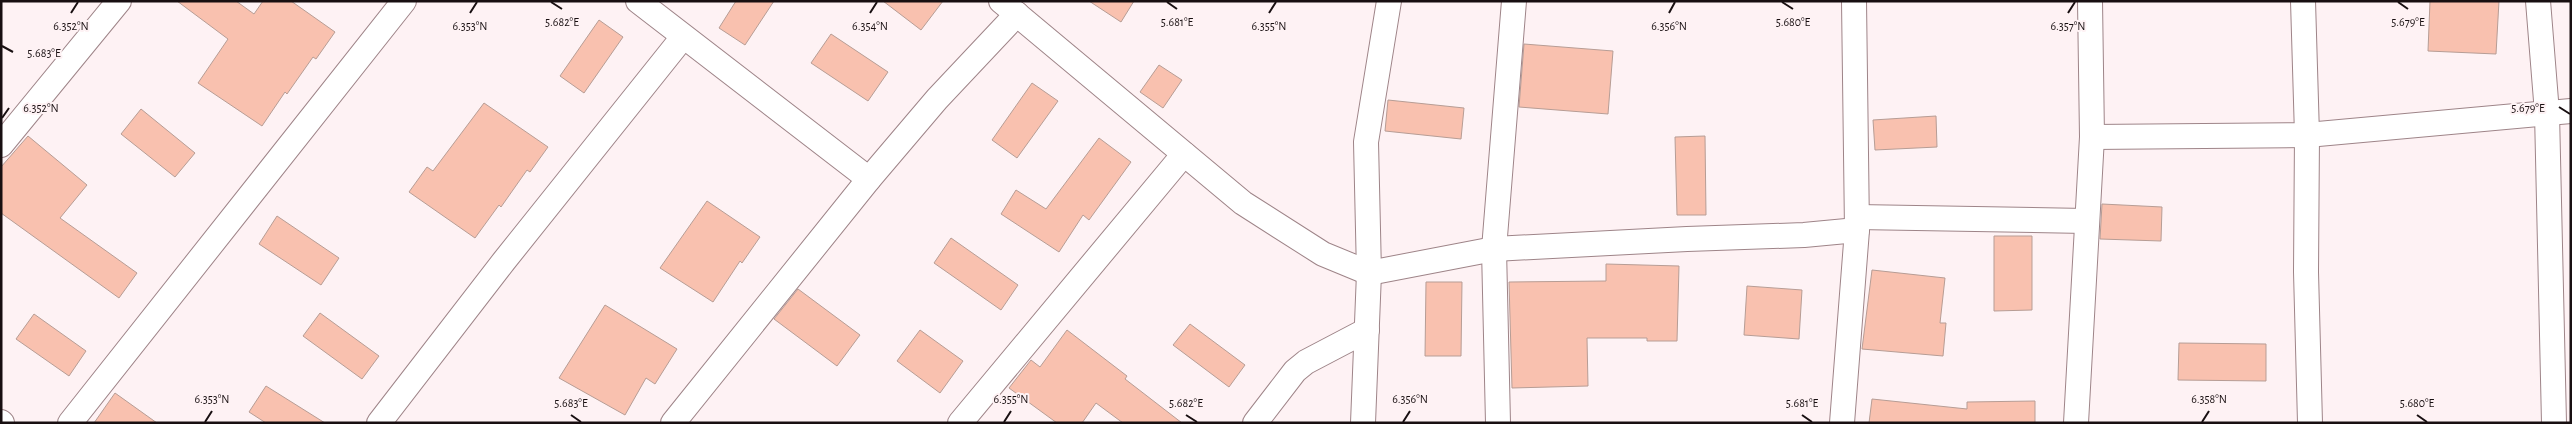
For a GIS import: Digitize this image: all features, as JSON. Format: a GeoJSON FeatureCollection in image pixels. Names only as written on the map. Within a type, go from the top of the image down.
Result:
{"type":"FeatureCollection","features":[{"type":"Feature","properties":{"kind":"street"},"geometry":{"type":"LineString","coordinates":[[1,145],[119,1]]}},
{"type":"Feature","properties":{"kind":"street"},"geometry":{"type":"LineString","coordinates":[[70,423],[404,1]]}},
{"type":"Feature","properties":{"kind":"street"},"geometry":{"type":"LineString","coordinates":[[638,1],[869,179]]}},
{"type":"Feature","properties":{"kind":"street"},"geometry":{"type":"LineString","coordinates":[[1363,423],[1369,272],[1366,142],[1389,1]]}},
{"type":"Feature","properties":{"kind":"street"},"geometry":{"type":"LineString","coordinates":[[1498,423],[1494,249],[1514,1]]}},
{"type":"Feature","properties":{"kind":"street"},"geometry":{"type":"LineString","coordinates":[[1842,423],[1857,223],[1854,1]]}},
{"type":"Feature","properties":{"kind":"street"},"geometry":{"type":"LineString","coordinates":[[2076,423],[2092,137],[2090,1]]}},
{"type":"Feature","properties":{"kind":"street"},"geometry":{"type":"LineString","coordinates":[[2303,1],[2307,135],[2306,272],[2310,423]]}},
{"type":"Feature","properties":{"kind":"street"},"geometry":{"type":"LineString","coordinates":[[2538,1],[2547,113],[2554,423]]}},
{"type":"Feature","properties":{"kind":"street"},"geometry":{"type":"LineString","coordinates":[[673,423],[869,179],[937,99],[1009,7],[1243,203],[1323,254],[1369,272],[1494,249],[1688,239],[1804,236],[1857,223],[2086,221]]}},
{"type":"Feature","properties":{"kind":"street"},"geometry":{"type":"LineString","coordinates":[[379,423],[510,253],[683,37]]}},
{"type":"Feature","properties":{"kind":"street"},"geometry":{"type":"LineString","coordinates":[[2092,137],[2307,135],[2571,111]]}},
{"type":"Feature","properties":{"kind":"street"},"geometry":{"type":"LineString","coordinates":[[960,423],[1184,154]]}},
{"type":"Feature","properties":{"kind":"street"},"geometry":{"type":"LineString","coordinates":[[1255,423],[1295,371],[1306,362],[1367,330]]}},
{"type":"Feature","properties":{"kind":"building"},"geometry":{"type":"Polygon","coordinates":[[[177,1],[236,1],[254,14],[263,1],[291,1],[335,32],[316,59],[313,57],[287,94],[285,92],[262,126],[198,83],[228,39],[177,1]]]}},
{"type":"Feature","properties":{"kind":"building"},"geometry":{"type":"Polygon","coordinates":[[[736,1],[774,1],[745,45],[719,28],[736,1]]]}},
{"type":"Feature","properties":{"kind":"building"},"geometry":{"type":"Polygon","coordinates":[[[883,1],[943,1],[921,30],[883,1]]]}},
{"type":"Feature","properties":{"kind":"building"},"geometry":{"type":"Polygon","coordinates":[[[1089,1],[1134,1],[1121,22],[1089,1]]]}},
{"type":"Feature","properties":{"kind":"building"},"geometry":{"type":"Polygon","coordinates":[[[2430,1],[2499,1],[2496,54],[2428,51],[2430,1]]]}},
{"type":"Feature","properties":{"kind":"building"},"geometry":{"type":"Polygon","coordinates":[[[599,20],[623,37],[584,93],[560,76],[599,20]]]}},
{"type":"Feature","properties":{"kind":"building"},"geometry":{"type":"Polygon","coordinates":[[[831,34],[888,72],[868,101],[811,63],[831,34]]]}},
{"type":"Feature","properties":{"kind":"building"},"geometry":{"type":"Polygon","coordinates":[[[1524,44],[1613,51],[1608,114],[1519,107],[1524,44]]]}},
{"type":"Feature","properties":{"kind":"building"},"geometry":{"type":"Polygon","coordinates":[[[1159,65],[1182,80],[1163,108],[1140,92],[1159,65]]]}},
{"type":"Feature","properties":{"kind":"building"},"geometry":{"type":"Polygon","coordinates":[[[1032,83],[1058,101],[1017,158],[992,140],[1032,83]]]}},
{"type":"Feature","properties":{"kind":"building"},"geometry":{"type":"Polygon","coordinates":[[[1388,100],[1464,108],[1461,139],[1385,131],[1388,100]]]}},
{"type":"Feature","properties":{"kind":"building"},"geometry":{"type":"Polygon","coordinates":[[[484,103],[548,147],[530,172],[527,170],[501,207],[499,205],[475,238],[409,192],[427,167],[433,171],[484,103]]]}},
{"type":"Feature","properties":{"kind":"building"},"geometry":{"type":"Polygon","coordinates":[[[141,109],[195,153],[175,177],[121,134],[141,109]]]}},
{"type":"Feature","properties":{"kind":"building"},"geometry":{"type":"Polygon","coordinates":[[[1936,116],[1937,147],[1875,150],[1873,120],[1936,116]]]}},
{"type":"Feature","properties":{"kind":"building"},"geometry":{"type":"Polygon","coordinates":[[[28,136],[87,185],[60,218],[137,273],[119,298],[1,213],[1,167],[28,136]]]}},
{"type":"Feature","properties":{"kind":"building"},"geometry":{"type":"Polygon","coordinates":[[[1705,136],[1706,215],[1677,215],[1675,137],[1705,136]]]}},
{"type":"Feature","properties":{"kind":"building"},"geometry":{"type":"Polygon","coordinates":[[[1099,138],[1131,162],[1089,220],[1083,215],[1059,252],[1001,214],[1016,190],[1046,209],[1099,138]]]}},
{"type":"Feature","properties":{"kind":"building"},"geometry":{"type":"Polygon","coordinates":[[[707,201],[760,237],[742,263],[740,261],[713,302],[660,268],[707,201]]]}},
{"type":"Feature","properties":{"kind":"building"},"geometry":{"type":"Polygon","coordinates":[[[2102,204],[2162,207],[2161,241],[2100,239],[2102,204]]]}},
{"type":"Feature","properties":{"kind":"building"},"geometry":{"type":"Polygon","coordinates":[[[277,216],[339,258],[321,285],[259,244],[277,216]]]}},
{"type":"Feature","properties":{"kind":"building"},"geometry":{"type":"Polygon","coordinates":[[[1994,236],[2032,236],[2032,310],[1994,311],[1994,236]]]}},
{"type":"Feature","properties":{"kind":"building"},"geometry":{"type":"Polygon","coordinates":[[[951,238],[1018,285],[1001,310],[934,263],[951,238]]]}},
{"type":"Feature","properties":{"kind":"building"},"geometry":{"type":"Polygon","coordinates":[[[1606,264],[1679,266],[1677,341],[1647,341],[1647,338],[1587,338],[1588,386],[1512,388],[1509,282],[1606,281],[1606,264]]]}},
{"type":"Feature","properties":{"kind":"building"},"geometry":{"type":"Polygon","coordinates":[[[1872,270],[1945,278],[1940,323],[1946,323],[1943,356],[1862,349],[1872,270]]]}},
{"type":"Feature","properties":{"kind":"building"},"geometry":{"type":"Polygon","coordinates":[[[1426,282],[1462,282],[1461,356],[1425,356],[1426,282]]]}},
{"type":"Feature","properties":{"kind":"building"},"geometry":{"type":"Polygon","coordinates":[[[1747,286],[1802,290],[1799,339],[1744,335],[1747,286]]]}},
{"type":"Feature","properties":{"kind":"building"},"geometry":{"type":"Polygon","coordinates":[[[798,289],[860,335],[837,366],[774,319],[798,289]]]}},
{"type":"Feature","properties":{"kind":"building"},"geometry":{"type":"Polygon","coordinates":[[[605,305],[677,349],[655,384],[646,378],[625,415],[559,378],[605,305]]]}},
{"type":"Feature","properties":{"kind":"building"},"geometry":{"type":"Polygon","coordinates":[[[320,313],[379,356],[362,379],[303,336],[320,313]]]}},
{"type":"Feature","properties":{"kind":"building"},"geometry":{"type":"Polygon","coordinates":[[[34,314],[86,351],[69,376],[16,339],[34,314]]]}},
{"type":"Feature","properties":{"kind":"building"},"geometry":{"type":"Polygon","coordinates":[[[1190,324],[1245,365],[1229,387],[1173,345],[1190,324]]]}},
{"type":"Feature","properties":{"kind":"building"},"geometry":{"type":"Polygon","coordinates":[[[920,330],[963,361],[940,393],[897,361],[920,330]]]}},
{"type":"Feature","properties":{"kind":"building"},"geometry":{"type":"Polygon","coordinates":[[[1067,330],[1127,376],[1125,379],[1182,423],[1123,423],[1096,403],[1082,423],[1057,423],[1009,388],[1031,360],[1040,367],[1067,330]]]}},
{"type":"Feature","properties":{"kind":"building"},"geometry":{"type":"Polygon","coordinates":[[[2179,343],[2266,344],[2266,381],[2178,380],[2179,343]]]}},
{"type":"Feature","properties":{"kind":"building"},"geometry":{"type":"Polygon","coordinates":[[[266,386],[325,423],[266,423],[249,412],[266,386]]]}},
{"type":"Feature","properties":{"kind":"building"},"geometry":{"type":"Polygon","coordinates":[[[115,393],[157,423],[94,423],[115,393]]]}},
{"type":"Feature","properties":{"kind":"building"},"geometry":{"type":"Polygon","coordinates":[[[1872,399],[1967,409],[1967,402],[2035,401],[2035,423],[1869,423],[1872,399]]]}}]}
